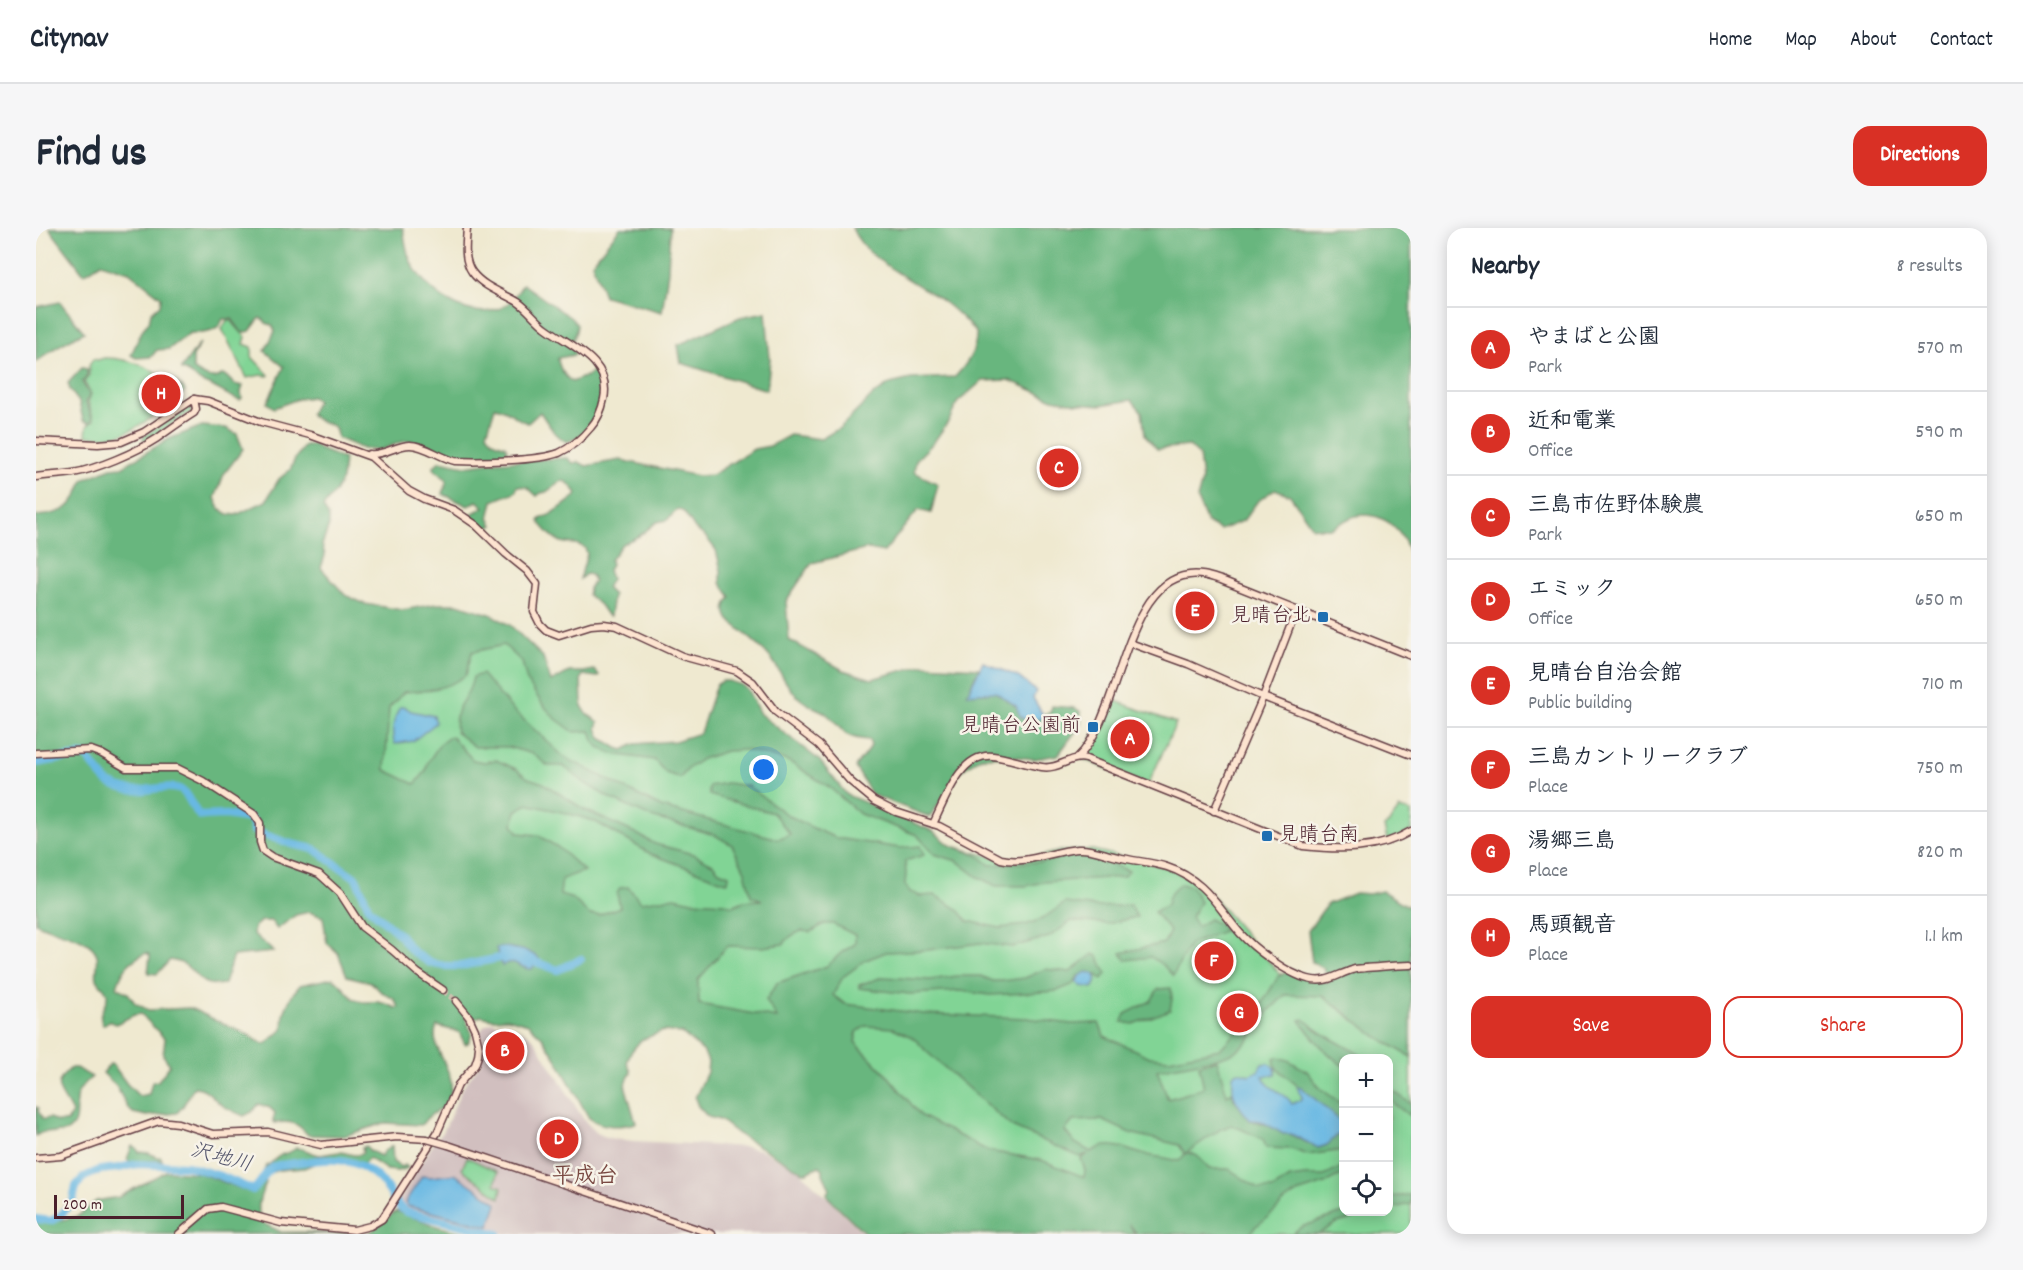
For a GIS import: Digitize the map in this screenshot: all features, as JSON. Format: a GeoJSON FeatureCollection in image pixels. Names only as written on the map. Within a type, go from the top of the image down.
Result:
{"type":"FeatureCollection","features":[{"type":"Feature","properties":{"kind":"street"},"geometry":{"type":"LineString","coordinates":[[358,452],[375,455],[410,445],[425,449],[444,459],[455,461],[545,456],[560,452],[583,437],[600,415],[605,382],[599,368],[593,360],[546,327],[519,303],[477,278],[466,257],[467,228]]}},
{"type":"Feature","properties":{"kind":"street"},"geometry":{"type":"LineString","coordinates":[[36,477],[74,473],[92,468],[143,446],[194,413],[196,409],[194,399]]}},
{"type":"Feature","properties":{"kind":"street"},"geometry":{"type":"LineString","coordinates":[[36,441],[98,444],[121,442],[144,432],[183,404],[194,399],[208,401],[261,422],[310,435],[358,452],[371,457],[416,496],[463,515],[527,571],[537,584],[534,612],[546,630],[559,635],[591,625],[617,626],[682,656],[737,671],[753,682],[776,712],[819,745],[863,794],[890,810],[933,824],[1001,859],[1012,861],[1080,849],[1097,851],[1180,872],[1215,899],[1242,936],[1272,959],[1307,979],[1334,978],[1352,969],[1411,965]]}},
{"type":"Feature","properties":{"kind":"street"},"geometry":{"type":"LineString","coordinates":[[933,824],[961,771],[973,760],[990,756],[1049,768],[1078,757],[1086,750],[1100,720],[1140,615],[1151,597],[1170,581],[1191,574],[1209,576],[1411,656]]}},
{"type":"Feature","properties":{"kind":"street"},"geometry":{"type":"LineString","coordinates":[[1214,811],[1263,697],[1296,610]]}},
{"type":"Feature","properties":{"kind":"street"},"geometry":{"type":"LineString","coordinates":[[1130,643],[1188,664],[1263,697],[1411,755]]}},
{"type":"Feature","properties":{"kind":"street"},"geometry":{"type":"LineString","coordinates":[[36,753],[91,750],[126,768],[177,768],[203,781],[254,814],[260,823],[260,842],[263,851],[272,857],[319,874],[340,893],[362,927],[418,973],[443,990]]}},
{"type":"Feature","properties":{"kind":"street"},"geometry":{"type":"LineString","coordinates":[[1078,757],[1303,846],[1330,849],[1368,847],[1388,843],[1411,831]]}},
{"type":"Feature","properties":{"kind":"street"},"geometry":{"type":"LineString","coordinates":[[179,1234],[213,1207],[281,1223],[354,1230],[376,1223],[387,1213],[406,1184],[442,1123],[458,1085],[475,1065],[479,1047],[475,1030],[469,1017],[456,1001]]}},
{"type":"Feature","properties":{"kind":"street"},"geometry":{"type":"LineString","coordinates":[[36,1158],[61,1156],[159,1121],[178,1123],[213,1134],[268,1132],[321,1145],[397,1137],[427,1139],[712,1234]]}},
{"type":"Feature","properties":{"kind":"shaded area"},"geometry":{"type":"Polygon","coordinates":[[[492,1022],[525,1032],[534,1039],[584,1120],[597,1133],[608,1138],[634,1141],[746,1147],[761,1150],[799,1170],[864,1234],[506,1234],[405,1210],[398,1203],[445,1128],[462,1089],[480,1064],[484,1048],[480,1033],[484,1026],[492,1022]]]}},
{"type":"Feature","properties":{"kind":"green space"},"geometry":{"type":"Polygon","coordinates":[[[49,228],[403,228],[412,264],[427,285],[449,302],[475,311],[501,308],[514,298],[523,284],[571,318],[577,325],[570,347],[575,352],[574,355],[558,358],[559,365],[564,375],[572,382],[589,375],[595,368],[601,386],[600,405],[587,430],[567,442],[555,433],[540,412],[528,423],[495,407],[487,433],[495,442],[505,445],[508,450],[503,456],[478,457],[446,454],[430,445],[411,441],[401,442],[381,450],[363,449],[337,438],[331,425],[310,414],[317,401],[312,397],[298,399],[274,408],[267,403],[284,367],[265,351],[275,331],[272,325],[260,318],[250,331],[242,333],[232,319],[223,319],[219,327],[212,331],[190,333],[169,349],[157,350],[151,357],[136,358],[131,355],[143,329],[149,322],[151,313],[160,305],[161,297],[129,272],[101,263],[84,274],[49,228]]]}},
{"type":"Feature","properties":{"kind":"green space"},"geometry":{"type":"Polygon","coordinates":[[[620,228],[670,228],[668,271],[662,312],[604,296],[592,263],[620,228]]]}},
{"type":"Feature","properties":{"kind":"green space"},"geometry":{"type":"Polygon","coordinates":[[[852,228],[1411,228],[1411,560],[1405,541],[1385,520],[1367,515],[1356,516],[1331,528],[1312,527],[1290,495],[1275,489],[1257,502],[1243,521],[1220,530],[1207,523],[1197,499],[1202,481],[1199,455],[1189,446],[1157,449],[1145,435],[1142,412],[1132,400],[1100,405],[1077,403],[1053,399],[1009,380],[982,381],[957,403],[950,419],[934,442],[916,460],[914,472],[938,484],[931,513],[918,510],[884,552],[867,549],[812,563],[786,601],[789,640],[843,670],[872,679],[923,665],[979,668],[967,694],[995,692],[1016,706],[1045,719],[1044,714],[1050,713],[1052,706],[1075,708],[1081,712],[1081,724],[1058,755],[1034,759],[1009,756],[981,757],[961,771],[930,817],[872,795],[855,767],[871,746],[869,740],[858,739],[846,734],[831,717],[798,697],[770,656],[729,620],[726,608],[731,597],[721,583],[721,570],[716,550],[706,537],[695,529],[684,512],[678,509],[667,520],[657,522],[639,536],[622,544],[610,560],[611,565],[608,570],[611,579],[606,588],[613,595],[610,616],[588,595],[589,588],[594,581],[591,575],[586,574],[580,579],[587,554],[585,548],[578,544],[559,541],[539,521],[576,496],[577,493],[567,482],[562,481],[537,496],[527,487],[518,486],[515,492],[493,501],[489,518],[493,525],[488,528],[483,527],[471,517],[473,513],[484,507],[477,501],[468,506],[443,494],[447,480],[434,469],[440,461],[465,466],[567,458],[573,463],[579,462],[586,466],[620,460],[698,476],[712,475],[754,449],[770,446],[790,435],[821,439],[840,428],[873,395],[890,384],[911,379],[955,377],[970,356],[975,345],[976,332],[945,303],[868,251],[852,228]]]}},
{"type":"Feature","properties":{"kind":"green space"},"geometry":{"type":"Polygon","coordinates":[[[60,302],[84,332],[36,362],[36,307],[60,302]]]}},
{"type":"Feature","properties":{"kind":"green space"},"geometry":{"type":"Polygon","coordinates":[[[766,312],[770,359],[767,390],[681,363],[678,345],[740,317],[766,312]]]}},
{"type":"Feature","properties":{"kind":"green space"},"geometry":{"type":"Polygon","coordinates":[[[227,320],[232,321],[246,337],[244,344],[252,347],[252,357],[268,376],[247,378],[222,329],[227,320]]]}},
{"type":"Feature","properties":{"kind":"green space"},"geometry":{"type":"Polygon","coordinates":[[[200,343],[193,357],[193,369],[210,378],[226,376],[234,384],[243,386],[240,400],[201,382],[182,370],[200,343]]]}},
{"type":"Feature","properties":{"kind":"green space"},"geometry":{"type":"Polygon","coordinates":[[[93,359],[124,360],[145,367],[165,376],[183,387],[185,391],[172,403],[135,428],[111,437],[86,436],[87,426],[94,420],[88,402],[91,394],[84,382],[89,375],[89,366],[93,359]]]}},
{"type":"Feature","properties":{"kind":"green space"},"geometry":{"type":"Polygon","coordinates":[[[82,368],[87,369],[86,378],[82,382],[90,395],[86,402],[93,419],[89,423],[83,420],[79,402],[68,383],[82,368]]]}},
{"type":"Feature","properties":{"kind":"green space"},"geometry":{"type":"Polygon","coordinates":[[[164,374],[176,381],[182,389],[174,398],[162,405],[156,399],[160,389],[154,382],[156,376],[164,374]]]}},
{"type":"Feature","properties":{"kind":"green space"},"geometry":{"type":"Polygon","coordinates":[[[188,406],[192,408],[191,412],[145,442],[143,437],[188,406]]]}},
{"type":"Feature","properties":{"kind":"green space"},"geometry":{"type":"Polygon","coordinates":[[[202,426],[226,428],[237,434],[243,449],[224,474],[215,498],[220,509],[228,514],[236,515],[266,501],[279,479],[290,470],[305,445],[314,445],[344,459],[342,479],[323,507],[329,517],[329,525],[322,545],[325,555],[321,568],[345,595],[365,604],[403,610],[436,604],[457,604],[490,614],[510,625],[543,657],[551,682],[569,672],[594,670],[599,675],[597,677],[583,675],[581,678],[582,706],[587,714],[599,722],[597,728],[601,738],[617,748],[623,750],[635,744],[675,741],[700,733],[716,685],[722,681],[729,681],[747,689],[760,714],[819,760],[847,795],[933,831],[950,845],[979,856],[990,865],[1049,861],[1072,854],[1097,858],[1129,871],[1123,877],[1044,882],[1026,886],[996,886],[978,877],[957,861],[934,854],[917,835],[860,814],[829,787],[788,761],[746,750],[726,751],[702,759],[680,778],[666,773],[654,760],[612,754],[594,742],[590,731],[574,732],[556,719],[543,705],[527,681],[522,662],[504,645],[472,652],[466,675],[459,680],[429,690],[404,692],[389,708],[385,770],[415,784],[426,771],[428,762],[440,744],[451,736],[473,760],[484,762],[496,760],[516,769],[528,778],[543,783],[585,810],[655,844],[693,854],[729,875],[728,882],[723,881],[651,854],[594,821],[527,804],[516,811],[513,824],[519,833],[538,835],[559,848],[584,871],[562,879],[560,895],[573,899],[590,915],[599,915],[620,907],[617,894],[620,888],[628,887],[641,902],[675,897],[692,901],[725,903],[732,906],[744,901],[762,900],[751,896],[745,871],[732,845],[715,835],[651,817],[611,799],[586,784],[563,766],[548,766],[533,754],[508,747],[475,747],[456,732],[455,722],[456,714],[473,677],[482,674],[511,708],[564,757],[661,807],[778,839],[790,834],[773,813],[709,795],[709,786],[727,783],[748,786],[786,814],[836,838],[900,848],[920,846],[924,855],[905,861],[905,885],[910,892],[920,896],[935,895],[958,909],[968,921],[1000,928],[1025,925],[1042,919],[1065,903],[1098,907],[1130,905],[1137,917],[1107,924],[1072,921],[1049,937],[1012,947],[980,943],[928,950],[886,952],[866,960],[843,977],[833,995],[845,1004],[924,1014],[1027,1018],[1071,1024],[1099,1023],[1104,1036],[1150,1057],[1169,1059],[1220,1049],[1255,1015],[1278,977],[1290,970],[1328,983],[1330,980],[1323,968],[1312,962],[1308,931],[1327,904],[1355,893],[1369,894],[1382,891],[1411,908],[1411,1057],[1376,1036],[1323,996],[1285,995],[1269,1011],[1248,1041],[1235,1052],[1214,1059],[1157,1070],[1168,1099],[1204,1088],[1199,1065],[1217,1060],[1227,1095],[1233,1092],[1234,1099],[1250,1120],[1277,1128],[1319,1148],[1327,1145],[1339,1134],[1339,1151],[1308,1155],[1291,1149],[1266,1148],[1263,1139],[1232,1125],[1221,1129],[1186,1153],[1202,1160],[1209,1169],[1229,1169],[1259,1189],[1273,1189],[1290,1178],[1324,1176],[1339,1169],[1339,1176],[1325,1184],[1297,1193],[1255,1227],[1250,1234],[1137,1234],[1129,1224],[1135,1234],[866,1234],[828,1197],[827,1193],[830,1189],[823,1169],[819,1166],[803,1172],[738,1134],[720,1120],[708,1117],[698,1106],[695,1098],[707,1072],[708,1062],[704,1052],[682,1033],[663,1031],[641,1040],[631,1052],[627,1062],[631,1072],[625,1085],[636,1123],[623,1125],[606,1125],[589,1118],[543,1038],[528,1024],[508,1018],[493,1019],[481,1016],[474,1019],[470,1014],[465,1017],[472,1034],[468,1043],[465,1044],[459,1032],[437,1026],[436,1044],[449,1073],[451,1093],[446,1104],[421,1125],[384,1123],[344,1136],[308,1135],[293,1123],[275,1123],[273,1120],[275,1113],[270,1108],[259,1104],[252,1112],[244,1116],[225,1107],[199,1087],[194,1087],[177,1113],[147,1116],[133,1113],[116,1086],[103,1073],[110,1064],[113,1065],[139,1096],[149,1094],[152,1082],[158,1081],[170,1065],[163,1055],[165,1039],[141,1014],[116,1024],[109,1021],[103,1025],[101,1012],[107,994],[97,979],[97,955],[93,948],[79,939],[36,923],[36,516],[62,511],[72,503],[83,480],[111,468],[122,467],[169,439],[202,426]],[[309,912],[296,915],[277,929],[271,921],[261,921],[254,927],[253,934],[274,952],[233,956],[224,984],[209,984],[183,964],[170,960],[157,974],[148,973],[150,955],[146,953],[127,966],[117,987],[128,993],[135,1003],[148,1010],[190,1008],[263,1044],[283,1029],[284,1013],[292,995],[300,985],[333,978],[357,1001],[378,1002],[399,1007],[394,999],[380,991],[371,982],[347,976],[338,953],[327,943],[323,917],[309,912]],[[824,924],[811,932],[801,931],[791,936],[783,944],[762,947],[727,946],[698,980],[699,1004],[777,1018],[766,1000],[777,983],[827,966],[855,944],[855,935],[833,924],[824,924]],[[866,1026],[857,1032],[855,1042],[888,1076],[921,1116],[988,1151],[1041,1160],[1084,1177],[1085,1170],[1081,1159],[1088,1154],[1080,1157],[1012,1127],[914,1038],[893,1028],[866,1026]],[[1102,1120],[1073,1121],[1065,1131],[1075,1143],[1091,1152],[1105,1146],[1112,1146],[1179,1161],[1185,1154],[1179,1145],[1130,1133],[1102,1120]]]}},
{"type":"Feature","properties":{"kind":"green space"},"geometry":{"type":"Polygon","coordinates":[[[482,640],[513,647],[595,733],[602,744],[626,751],[771,750],[822,774],[858,804],[933,841],[1004,860],[1024,860],[1060,851],[1093,850],[1173,869],[1206,889],[1279,973],[1323,997],[1376,1036],[1411,1057],[1411,1234],[1135,1234],[1101,1189],[1041,1160],[988,1151],[920,1116],[888,1076],[855,1042],[857,1033],[651,1017],[411,788],[383,773],[389,697],[468,653],[482,640]]]}},
{"type":"Feature","properties":{"kind":"green space"},"geometry":{"type":"Polygon","coordinates":[[[1110,699],[1176,723],[1148,785],[1078,757],[1086,750],[1110,699]]]}},
{"type":"Feature","properties":{"kind":"green space"},"geometry":{"type":"Polygon","coordinates":[[[1399,809],[1411,812],[1411,831],[1388,843],[1384,827],[1399,809]]]}},
{"type":"Feature","properties":{"kind":"green space"},"geometry":{"type":"Polygon","coordinates":[[[1181,884],[1192,887],[1200,902],[1191,917],[1197,927],[1209,919],[1220,925],[1224,931],[1190,944],[1173,976],[1151,957],[1126,960],[1121,953],[1164,943],[1170,931],[1154,912],[1167,905],[1171,893],[1181,884]]]}},
{"type":"Feature","properties":{"kind":"green space"},"geometry":{"type":"Polygon","coordinates":[[[1093,954],[1098,956],[1107,974],[1102,979],[1097,975],[1078,976],[1074,984],[1057,991],[990,995],[961,991],[910,994],[859,988],[859,985],[883,977],[930,980],[957,976],[981,976],[993,981],[1002,981],[1025,978],[1045,969],[1070,972],[1093,954]]]}},
{"type":"Feature","properties":{"kind":"green space"},"geometry":{"type":"Polygon","coordinates":[[[1171,988],[1170,1010],[1133,1024],[1122,1022],[1125,1014],[1151,1001],[1158,989],[1171,988]]]}},
{"type":"Feature","properties":{"kind":"green space"},"geometry":{"type":"Polygon","coordinates":[[[1304,1019],[1359,1054],[1339,1054],[1339,1062],[1314,1039],[1300,1020],[1304,1019]]]}},
{"type":"Feature","properties":{"kind":"green space"},"geometry":{"type":"Polygon","coordinates":[[[1278,1057],[1288,1060],[1307,1071],[1320,1088],[1339,1102],[1339,1120],[1276,1068],[1274,1059],[1278,1057]]]}},
{"type":"Feature","properties":{"kind":"green space"},"geometry":{"type":"Polygon","coordinates":[[[71,1068],[76,1068],[92,1077],[77,1095],[74,1124],[65,1132],[45,1132],[36,1136],[36,1107],[39,1108],[38,1111],[43,1119],[50,1118],[58,1122],[67,1122],[72,1113],[59,1090],[60,1080],[71,1068]]]}},
{"type":"Feature","properties":{"kind":"green space"},"geometry":{"type":"Polygon","coordinates":[[[1393,1091],[1411,1104],[1411,1117],[1393,1103],[1393,1091]]]}},
{"type":"Feature","properties":{"kind":"green space"},"geometry":{"type":"Polygon","coordinates":[[[132,1146],[139,1152],[161,1157],[162,1160],[131,1163],[127,1159],[132,1146]]]}},
{"type":"Feature","properties":{"kind":"green space"},"geometry":{"type":"Polygon","coordinates":[[[366,1146],[370,1151],[381,1156],[392,1146],[393,1162],[408,1168],[398,1171],[387,1170],[369,1158],[363,1164],[351,1159],[338,1158],[304,1168],[280,1170],[267,1175],[263,1173],[266,1166],[276,1158],[296,1148],[320,1155],[340,1152],[355,1155],[363,1152],[362,1148],[366,1146]]]}},
{"type":"Feature","properties":{"kind":"green space"},"geometry":{"type":"Polygon","coordinates":[[[467,1157],[498,1172],[495,1184],[502,1187],[500,1198],[462,1169],[467,1157]]]}},
{"type":"Feature","properties":{"kind":"green space"},"geometry":{"type":"Polygon","coordinates":[[[166,1171],[199,1173],[250,1192],[256,1191],[265,1179],[266,1183],[260,1197],[260,1222],[281,1232],[369,1233],[396,1211],[436,1226],[467,1234],[36,1234],[36,1222],[53,1222],[78,1216],[96,1201],[119,1197],[166,1171]]]}},
{"type":"Feature","properties":{"kind":"green space"},"geometry":{"type":"Polygon","coordinates":[[[1411,1195],[1411,1204],[1393,1208],[1393,1197],[1411,1195]]]}},
{"type":"Feature","properties":{"kind":"green space"},"geometry":{"type":"Polygon","coordinates":[[[1339,1214],[1362,1216],[1337,1223],[1318,1234],[1292,1234],[1301,1227],[1339,1214]]]}},
{"type":"Feature","properties":{"kind":"water"},"geometry":{"type":"Polygon","coordinates":[[[983,662],[1017,676],[1036,691],[1033,698],[1045,718],[1027,721],[1020,716],[1016,706],[995,692],[967,694],[983,662]]]}},
{"type":"Feature","properties":{"kind":"water"},"geometry":{"type":"Polygon","coordinates":[[[400,707],[434,716],[436,723],[413,741],[395,744],[393,725],[400,707]]]}},
{"type":"Feature","properties":{"kind":"water"},"geometry":{"type":"Polygon","coordinates":[[[506,947],[527,951],[539,959],[532,969],[510,962],[502,966],[496,948],[506,947]]]}},
{"type":"Feature","properties":{"kind":"water"},"geometry":{"type":"Polygon","coordinates":[[[1086,972],[1093,973],[1097,979],[1093,988],[1081,986],[1076,982],[1086,972]]]}},
{"type":"Feature","properties":{"kind":"water"},"geometry":{"type":"Polygon","coordinates":[[[1268,1063],[1275,1068],[1276,1074],[1263,1076],[1269,1085],[1289,1099],[1292,1104],[1302,1097],[1297,1087],[1301,1087],[1339,1120],[1339,1134],[1327,1145],[1318,1148],[1291,1134],[1283,1134],[1261,1121],[1250,1120],[1236,1100],[1233,1075],[1238,1072],[1250,1075],[1258,1071],[1262,1064],[1268,1063]]]}},
{"type":"Feature","properties":{"kind":"water"},"geometry":{"type":"Polygon","coordinates":[[[455,1174],[496,1202],[489,1226],[407,1206],[405,1202],[422,1176],[455,1174]]]}},
{"type":"Feature","properties":{"kind":"waterway"},"geometry":{"type":"LineString","coordinates":[[36,763],[85,755],[103,778],[113,785],[135,790],[163,788],[181,790],[200,816],[226,815],[250,819],[254,831],[291,844],[314,849],[356,878],[369,908],[400,935],[412,951],[430,963],[461,966],[509,956]]}},
{"type":"Feature","properties":{"kind":"waterway"},"geometry":{"type":"LineString","coordinates":[[530,960],[558,970],[581,959]]}},
{"type":"Feature","properties":{"kind":"waterway","name":"沢地川"},"geometry":{"type":"LineString","coordinates":[[36,1219],[51,1221],[60,1216],[73,1201],[76,1186],[84,1177],[100,1170],[137,1164],[188,1166],[221,1176],[253,1190],[270,1169],[278,1165],[334,1160],[360,1165],[372,1172],[406,1212],[498,1234]]}},
{"type":"Feature","properties":{"kind":"tunnel"},"geometry":{"type":"LineString","coordinates":[[443,990],[456,1001]]}},
{"type":"Feature","properties":{"kind":"place","name":"馬頭観音"},"geometry":{"type":"Point","coordinates":[161,394]}},
{"type":"Feature","properties":{"kind":"place","name":"三島市佐野体験農"},"geometry":{"type":"Point","coordinates":[1059,468]}},
{"type":"Feature","properties":{"kind":"place","name":"見晴台自治会館"},"geometry":{"type":"Point","coordinates":[1195,611]}},
{"type":"Feature","properties":{"kind":"place","name":"見晴台北"},"geometry":{"type":"Point","coordinates":[1323,617]}},
{"type":"Feature","properties":{"kind":"place","name":"見晴台公園前"},"geometry":{"type":"Point","coordinates":[1093,727]}},
{"type":"Feature","properties":{"kind":"place","name":"やまばと公園"},"geometry":{"type":"Point","coordinates":[1130,739]}},
{"type":"Feature","properties":{"kind":"place","name":"見晴台南"},"geometry":{"type":"Point","coordinates":[1267,836]}},
{"type":"Feature","properties":{"kind":"place","name":"三島カントリークラブ"},"geometry":{"type":"Point","coordinates":[1214,961]}},
{"type":"Feature","properties":{"kind":"place","name":"湯郷三島"},"geometry":{"type":"Point","coordinates":[1239,1013]}},
{"type":"Feature","properties":{"kind":"place","name":"近和電業"},"geometry":{"type":"Point","coordinates":[505,1051]}},
{"type":"Feature","properties":{"kind":"place","name":"エミック"},"geometry":{"type":"Point","coordinates":[559,1139]}},
{"type":"Feature","properties":{"kind":"district","name":"平成台"},"geometry":{"type":"Point","coordinates":[585,1177]}}]}
